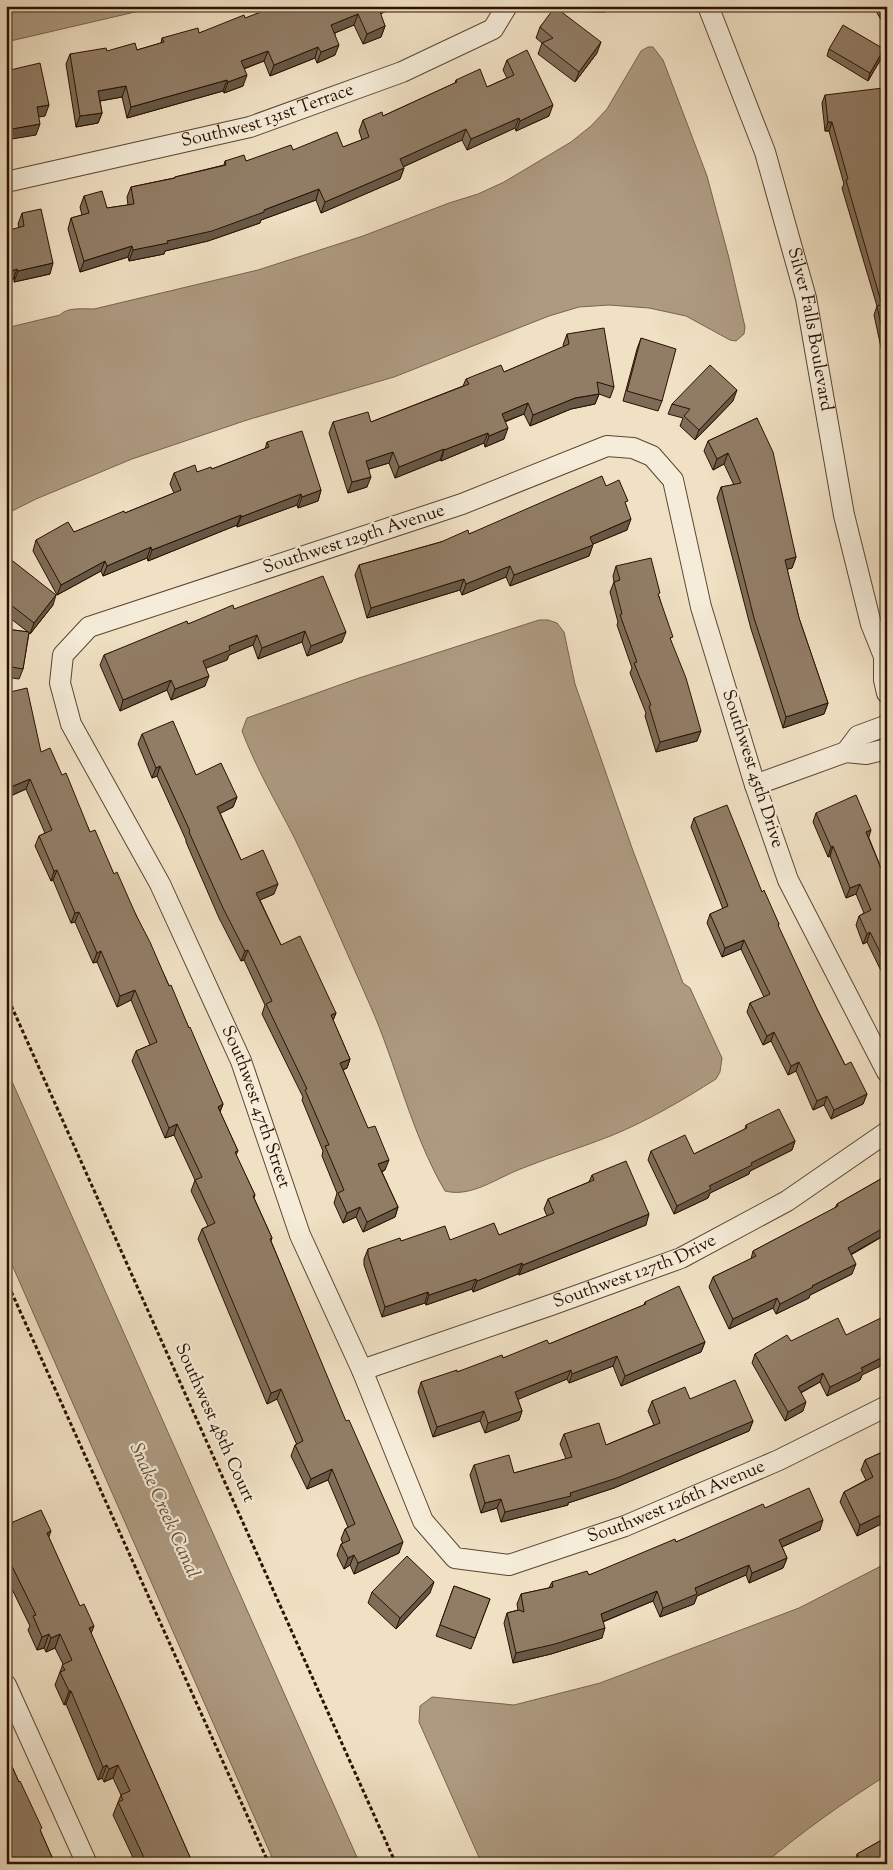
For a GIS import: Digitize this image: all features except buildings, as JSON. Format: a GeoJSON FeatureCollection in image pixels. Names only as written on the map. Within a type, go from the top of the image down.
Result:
{"type":"FeatureCollection","features":[{"type":"Feature","properties":{"kind":"street","name":"Southwest 131st Terrace"},"geometry":{"type":"LineString","coordinates":[[6,182],[250,127],[402,72],[493,29],[508,6]]}},
{"type":"Feature","properties":{"kind":"street","name":"Silver Falls Boulevard"},"geometry":{"type":"LineString","coordinates":[[708,6],[765,152],[806,298],[844,515],[871,624],[885,662],[884,680],[887,693]]}},
{"type":"Feature","properties":{"kind":"street","name":"Southwest 129th Avenue"},"geometry":{"type":"LineString","coordinates":[[64,655],[89,627],[462,504],[607,446],[634,448],[652,456]]}},
{"type":"Feature","properties":{"kind":"street","name":"Southwest 45th Drive"},"geometry":{"type":"LineString","coordinates":[[652,456],[672,480],[701,607],[755,785],[788,880],[887,1072]]}},
{"type":"Feature","properties":{"kind":"street","name":"Southwest 47th Street"},"geometry":{"type":"LineString","coordinates":[[64,655],[60,683],[71,724],[160,884],[241,1061],[300,1236],[362,1370],[423,1521],[455,1558]]}},
{"type":"Feature","properties":{"kind":"street"},"geometry":{"type":"LineString","coordinates":[[846,752],[858,736],[886,727]]}},
{"type":"Feature","properties":{"kind":"street"},"geometry":{"type":"LineString","coordinates":[[755,785],[846,752],[866,754],[887,750]]}},
{"type":"Feature","properties":{"kind":"street","name":"Southwest 127th Drive"},"geometry":{"type":"LineString","coordinates":[[362,1370],[551,1306],[681,1258],[787,1201],[887,1132]]}},
{"type":"Feature","properties":{"kind":"street","name":"Southwest 126th Avenue"},"geometry":{"type":"LineString","coordinates":[[455,1558],[509,1565],[626,1526],[779,1460],[887,1406]]}},
{"type":"Feature","properties":{"kind":"street"},"geometry":{"type":"LineString","coordinates":[[6,1685],[87,1864]]}},
{"type":"Feature","properties":{"kind":"path","name":"Southwest 48th Court"},"geometry":{"type":"LineString","coordinates":[[6,994],[396,1864]]}},
{"type":"Feature","properties":{"kind":"path"},"geometry":{"type":"LineString","coordinates":[[6,1280],[268,1864]]}},
{"type":"Feature","properties":{"kind":"water"},"geometry":{"type":"Polygon","coordinates":[[[6,6],[161,6],[6,42],[6,6]]]}},
{"type":"Feature","properties":{"kind":"water"},"geometry":{"type":"Polygon","coordinates":[[[648,47],[653,47],[663,60],[707,176],[745,327],[744,334],[736,341],[730,340],[686,316],[649,308],[609,305],[579,307],[549,316],[394,377],[247,420],[132,459],[36,499],[6,514],[6,328],[60,315],[71,310],[94,309],[258,270],[363,236],[478,194],[504,182],[571,142],[591,126],[607,109],[641,51],[648,47]]]}},
{"type":"Feature","properties":{"kind":"water"},"geometry":{"type":"Polygon","coordinates":[[[539,620],[557,623],[564,632],[575,684],[632,848],[683,983],[690,988],[722,1058],[720,1072],[716,1079],[678,1102],[640,1123],[613,1135],[523,1168],[485,1186],[465,1192],[445,1191],[413,1123],[380,1028],[370,1005],[304,858],[260,772],[242,731],[247,718],[359,678],[539,620]]]}},
{"type":"Feature","properties":{"kind":"water","name":"Snake Creek Canal"},"geometry":{"type":"Polygon","coordinates":[[[6,1068],[360,1864],[275,1864],[6,1251],[6,1068]]]}},
{"type":"Feature","properties":{"kind":"water"},"geometry":{"type":"Polygon","coordinates":[[[887,1563],[887,1775],[824,1817],[764,1864],[482,1864],[419,1722],[420,1706],[432,1697],[514,1705],[600,1683],[799,1608],[887,1563]]]}}]}
